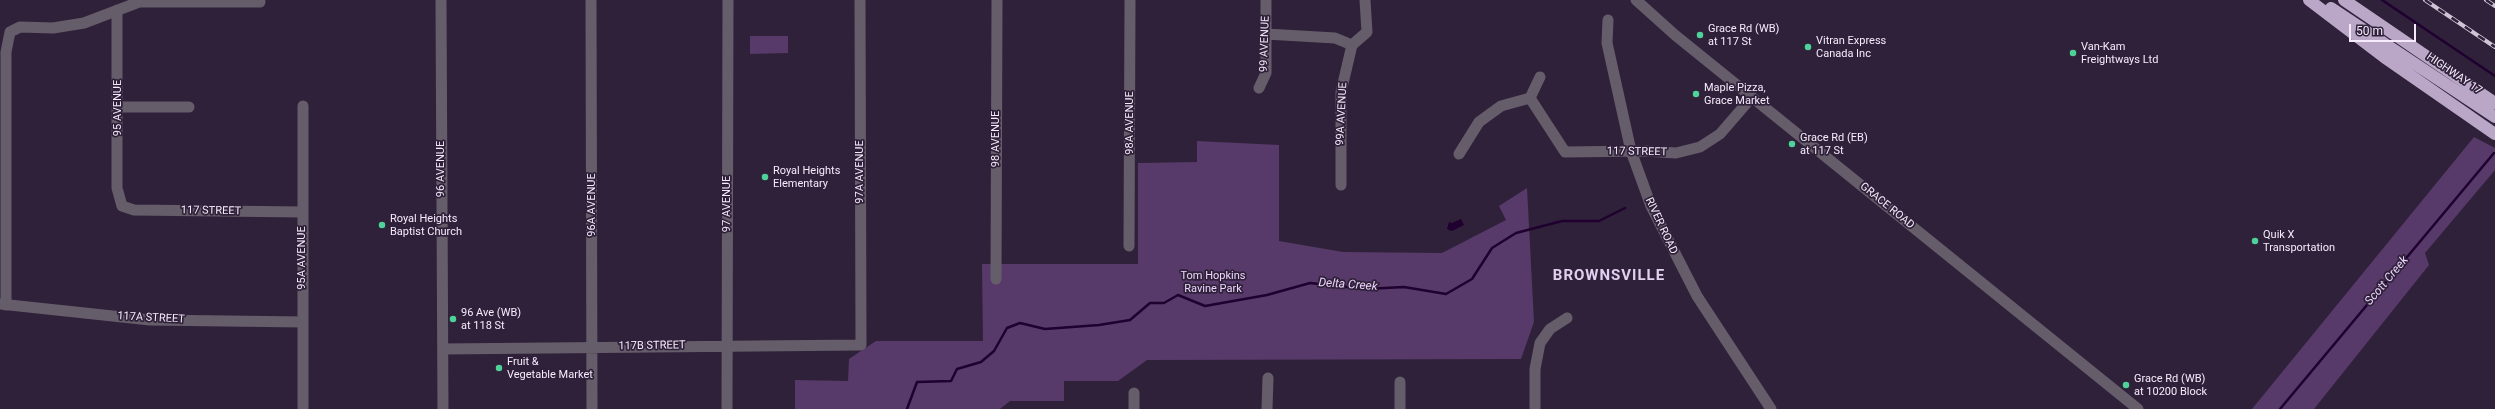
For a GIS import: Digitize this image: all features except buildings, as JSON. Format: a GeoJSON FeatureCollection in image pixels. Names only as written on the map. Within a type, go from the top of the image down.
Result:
{"type":"FeatureCollection","features":[{"type":"Feature","properties":{"kind":"highway"},"geometry":{"type":"LineString","coordinates":[[2309,0],[2384,57],[2495,134]]}},
{"type":"Feature","properties":{"kind":"highway","name":"HIGHWAY 17"},"geometry":{"type":"LineString","coordinates":[[2318,0],[2495,117]]}},
{"type":"Feature","properties":{"kind":"highway","name":"HIGHWAY 17"},"geometry":{"type":"LineString","coordinates":[[2344,0],[2495,103]]}},
{"type":"Feature","properties":{"kind":"street","name":"96 AVENUE"},"geometry":{"type":"LineString","coordinates":[[441,0],[443,409]]}},
{"type":"Feature","properties":{"kind":"street","name":"96A AVENUE"},"geometry":{"type":"LineString","coordinates":[[591,0],[592,409]]}},
{"type":"Feature","properties":{"kind":"street","name":"97 AVENUE"},"geometry":{"type":"LineString","coordinates":[[727,409],[728,0]]}},
{"type":"Feature","properties":{"kind":"street","name":"97A AVENUE"},"geometry":{"type":"LineString","coordinates":[[860,0],[861,345]]}},
{"type":"Feature","properties":{"kind":"street","name":"98 AVENUE"},"geometry":{"type":"LineString","coordinates":[[996,279],[997,0]]}},
{"type":"Feature","properties":{"kind":"street","name":"98A AVENUE"},"geometry":{"type":"LineString","coordinates":[[1129,246],[1130,0]]}},
{"type":"Feature","properties":{"kind":"street","name":"99 AVENUE"},"geometry":{"type":"LineString","coordinates":[[1259,88],[1266,74],[1266,0]]}},
{"type":"Feature","properties":{"kind":"street"},"geometry":{"type":"LineString","coordinates":[[1266,34],[1335,38],[1352,45],[1367,32],[1365,0]]}},
{"type":"Feature","properties":{"kind":"street","name":"GRACE ROAD"},"geometry":{"type":"LineString","coordinates":[[1636,0],[1675,35],[2138,409]]}},
{"type":"Feature","properties":{"kind":"street"},"geometry":{"type":"LineString","coordinates":[[3,304],[6,52],[10,32],[20,27],[73,25],[139,2],[260,2]]}},
{"type":"Feature","properties":{"kind":"street","name":"95 AVENUE"},"geometry":{"type":"LineString","coordinates":[[117,10],[117,188],[122,206]]}},
{"type":"Feature","properties":{"kind":"street","name":"RIVER ROAD"},"geometry":{"type":"LineString","coordinates":[[1608,20],[1607,43],[1631,151],[1651,206],[1677,260],[1697,296],[1771,409]]}},
{"type":"Feature","properties":{"kind":"street","name":"99A AVENUE"},"geometry":{"type":"LineString","coordinates":[[1341,185],[1341,92],[1352,45]]}},
{"type":"Feature","properties":{"kind":"street"},"geometry":{"type":"LineString","coordinates":[[1459,154],[1479,122],[1501,106],[1530,98],[1540,77]]}},
{"type":"Feature","properties":{"kind":"street","name":"117 STREET"},"geometry":{"type":"LineString","coordinates":[[1530,98],[1565,152],[1631,151],[1676,153],[1700,148],[1720,134],[1752,97]]}},
{"type":"Feature","properties":{"kind":"street","name":"95A AVENUE"},"geometry":{"type":"LineString","coordinates":[[303,106],[303,409]]}},
{"type":"Feature","properties":{"kind":"street"},"geometry":{"type":"LineString","coordinates":[[118,107],[189,107]]}},
{"type":"Feature","properties":{"kind":"street","name":"117 STREET"},"geometry":{"type":"LineString","coordinates":[[122,206],[134,210],[302,212]]}},
{"type":"Feature","properties":{"kind":"street","name":"117A STREET"},"geometry":{"type":"LineString","coordinates":[[3,304],[150,320],[303,322]]}},
{"type":"Feature","properties":{"kind":"street"},"geometry":{"type":"LineString","coordinates":[[1535,409],[1535,369],[1540,343],[1550,329],[1567,318]]}},
{"type":"Feature","properties":{"kind":"street","name":"117B STREET"},"geometry":{"type":"LineString","coordinates":[[442,349],[728,345],[861,345]]}},
{"type":"Feature","properties":{"kind":"street"},"geometry":{"type":"LineString","coordinates":[[1267,409],[1268,378]]}},
{"type":"Feature","properties":{"kind":"street"},"geometry":{"type":"LineString","coordinates":[[1400,382],[1400,409]]}},
{"type":"Feature","properties":{"kind":"street"},"geometry":{"type":"LineString","coordinates":[[1134,393],[1134,409]]}},
{"type":"Feature","properties":{"kind":"green space"},"geometry":{"type":"Polygon","coordinates":[[[750,36],[788,36],[788,53],[750,54],[750,36]]]}},
{"type":"Feature","properties":{"kind":"green space"},"geometry":{"type":"Polygon","coordinates":[[[2474,137],[2495,148],[2495,170],[2425,253],[2429,265],[2314,409],[2252,409],[2474,137]]]}},
{"type":"Feature","properties":{"kind":"green space","name":"Tom Hopkins Ravine Park"},"geometry":{"type":"Polygon","coordinates":[[[1197,141],[1279,145],[1279,241],[1343,252],[1442,253],[1506,220],[1499,206],[1527,188],[1534,322],[1521,359],[1147,360],[1118,381],[1064,381],[1064,401],[1010,401],[1000,409],[795,409],[795,380],[848,381],[849,359],[876,341],[983,341],[982,264],[1138,264],[1138,163],[1197,162],[1197,141]]]}},
{"type":"Feature","properties":{"kind":"shaded area"},"geometry":{"type":"Polygon","coordinates":[[[1461,219],[1464,225],[1452,231],[1447,229],[1449,222],[1452,223],[1461,219]]]}},
{"type":"Feature","properties":{"kind":"waterway","name":"Delta Creek"},"geometry":{"type":"LineString","coordinates":[[2382,0],[2495,76]]}},
{"type":"Feature","properties":{"kind":"waterway","name":"Scott Creek"},"geometry":{"type":"LineString","coordinates":[[2280,409],[2494,153]]}},
{"type":"Feature","properties":{"kind":"waterway","name":"Delta Creek"},"geometry":{"type":"LineString","coordinates":[[907,409],[917,382],[951,381],[957,369],[981,362],[994,351],[1007,328],[1020,323],[1045,329],[1099,325],[1130,320],[1150,303],[1164,303],[1178,295],[1205,306],[1267,295],[1310,283],[1365,289],[1404,287],[1446,294],[1472,279],[1492,248],[1516,233],[1562,221],[1599,221],[1625,208]]}},
{"type":"Feature","properties":{"kind":"railway"},"geometry":{"type":"LineString","coordinates":[[2425,0],[2495,47]]}},
{"type":"Feature","properties":{"kind":"railway"},"geometry":{"type":"LineString","coordinates":[[2486,0],[2495,6]]}},
{"type":"Feature","properties":{"kind":"place","name":"Grace Rd (WB) at 117 St"},"geometry":{"type":"Point","coordinates":[1700,35]}},
{"type":"Feature","properties":{"kind":"place","name":"Vitran Express Canada Inc"},"geometry":{"type":"Point","coordinates":[1808,47]}},
{"type":"Feature","properties":{"kind":"place","name":"Van-Kam Freightways Ltd"},"geometry":{"type":"Point","coordinates":[2073,53]}},
{"type":"Feature","properties":{"kind":"place","name":"Maple Pizza, Grace Market"},"geometry":{"type":"Point","coordinates":[1696,94]}},
{"type":"Feature","properties":{"kind":"place","name":"Grace Rd (EB) at 117 St"},"geometry":{"type":"Point","coordinates":[1792,144]}},
{"type":"Feature","properties":{"kind":"place","name":"Royal Heights Elementary"},"geometry":{"type":"Point","coordinates":[765,177]}},
{"type":"Feature","properties":{"kind":"place","name":"Royal Heights Baptist Church"},"geometry":{"type":"Point","coordinates":[382,225]}},
{"type":"Feature","properties":{"kind":"place","name":"Quik X Transportation"},"geometry":{"type":"Point","coordinates":[2255,241]}},
{"type":"Feature","properties":{"kind":"place","name":"96 Ave (WB) at 118 St"},"geometry":{"type":"Point","coordinates":[453,319]}},
{"type":"Feature","properties":{"kind":"place","name":"Fruit & Vegetable Market"},"geometry":{"type":"Point","coordinates":[499,368]}},
{"type":"Feature","properties":{"kind":"place","name":"Grace Rd (WB) at 10200 Block"},"geometry":{"type":"Point","coordinates":[2126,385]}},
{"type":"Feature","properties":{"kind":"district","name":"BROWNSVILLE"},"geometry":{"type":"Point","coordinates":[1609,276]}}]}
